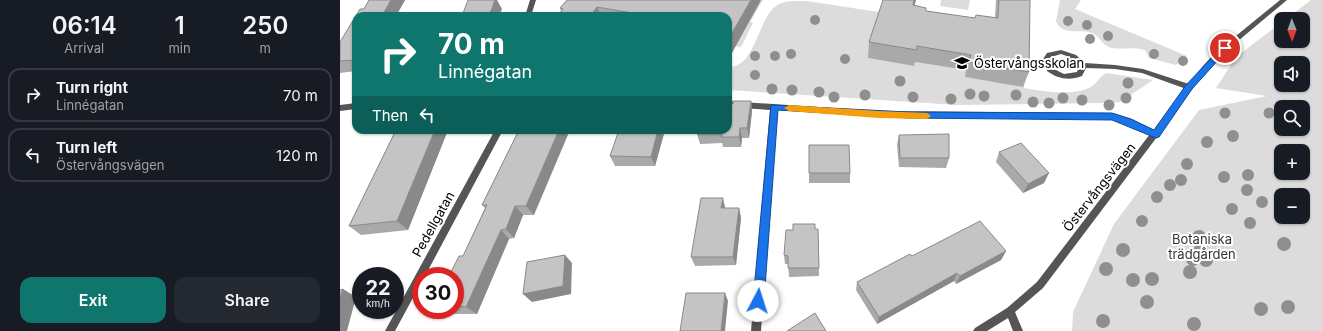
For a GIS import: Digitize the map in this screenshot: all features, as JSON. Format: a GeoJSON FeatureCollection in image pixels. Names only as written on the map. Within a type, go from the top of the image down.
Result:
{"type":"FeatureCollection","features":[{"type":"Feature","properties":{"kind":"street"},"geometry":{"type":"LineString","coordinates":[[529,12],[533,0]]}},
{"type":"Feature","properties":{"kind":"street","name":"Östervångsvägen"},"geometry":{"type":"LineString","coordinates":[[978,331],[1010,311],[1040,285],[1156,134],[1189,87],[1217,55],[1284,0]]}},
{"type":"Feature","properties":{"kind":"street"},"geometry":{"type":"LineString","coordinates":[[1083,65],[1080,74],[1075,76],[1061,76],[1049,69],[1046,59],[1054,53],[1061,52],[1074,56],[1083,65],[1143,71],[1189,87]]}},
{"type":"Feature","properties":{"kind":"street"},"geometry":{"type":"LineString","coordinates":[[732,104],[908,115],[1112,116],[1128,121],[1156,134]]}},
{"type":"Feature","properties":{"kind":"street"},"geometry":{"type":"LineString","coordinates":[[340,108],[352,106]]}},
{"type":"Feature","properties":{"kind":"street"},"geometry":{"type":"LineString","coordinates":[[756,331],[774,107]]}},
{"type":"Feature","properties":{"kind":"street","name":"Pedellgatan"},"geometry":{"type":"LineString","coordinates":[[390,331],[497,134]]}},
{"type":"Feature","properties":{"kind":"street"},"geometry":{"type":"LineString","coordinates":[[1010,311],[1018,331]]}},
{"type":"Feature","properties":{"kind":"green space"},"geometry":{"type":"Polygon","coordinates":[[[761,0],[763,0],[750,22],[753,23],[741,47],[732,46],[732,40],[761,0]]]}},
{"type":"Feature","properties":{"kind":"green space"},"geometry":{"type":"Polygon","coordinates":[[[941,0],[970,0],[968,10],[940,6],[941,0]]]}},
{"type":"Feature","properties":{"kind":"green space"},"geometry":{"type":"Polygon","coordinates":[[[1060,0],[1081,0],[1075,9],[1187,56],[1176,65],[1149,58],[1145,50],[1109,47],[1092,33],[1067,31],[1059,26],[1056,21],[1060,0]]]}},
{"type":"Feature","properties":{"kind":"green space","name":"Botaniska trädgården"},"geometry":{"type":"Polygon","coordinates":[[[1311,0],[1322,0],[1322,331],[1072,331],[1073,312],[1114,224],[1199,110],[1267,96],[1216,88],[1236,57],[1274,28],[1274,48],[1310,48],[1310,12],[1295,12],[1311,0]]]}},
{"type":"Feature","properties":{"kind":"green space"},"geometry":{"type":"Polygon","coordinates":[[[789,1],[807,1],[885,13],[896,18],[1024,38],[1027,40],[1024,88],[1057,92],[1074,92],[1091,87],[1106,73],[1153,80],[1120,102],[1099,103],[957,105],[732,90],[732,66],[738,65],[745,59],[772,10],[779,4],[789,1]],[[880,17],[868,58],[914,66],[915,62],[966,70],[966,77],[1023,87],[1025,39],[972,31],[971,37],[931,28],[930,30],[923,29],[924,23],[880,17]]]}},
{"type":"Feature","properties":{"kind":"building"},"geometry":{"type":"Polygon","coordinates":[[[369,0],[391,0],[384,12],[358,12],[360,9],[364,9],[369,0]]]}},
{"type":"Feature","properties":{"kind":"building"},"geometry":{"type":"Polygon","coordinates":[[[468,0],[495,0],[490,12],[464,12],[468,0]]]}},
{"type":"Feature","properties":{"kind":"building"},"geometry":{"type":"Polygon","coordinates":[[[567,0],[751,0],[732,33],[732,12],[626,12],[597,7],[593,12],[560,12],[563,9],[560,8],[567,0]]]}},
{"type":"Feature","properties":{"kind":"building"},"geometry":{"type":"Polygon","coordinates":[[[883,0],[914,0],[913,5],[926,8],[926,11],[975,18],[976,15],[998,18],[999,0],[1030,0],[1029,72],[969,62],[971,55],[917,46],[917,50],[869,42],[883,0]]]}},
{"type":"Feature","properties":{"kind":"building"},"geometry":{"type":"Polygon","coordinates":[[[352,22],[352,60],[340,61],[340,42],[352,22]]]}},
{"type":"Feature","properties":{"kind":"building"},"geometry":{"type":"Polygon","coordinates":[[[733,101],[751,101],[747,128],[740,128],[739,137],[721,137],[722,134],[732,134],[733,101]]]}},
{"type":"Feature","properties":{"kind":"building"},"geometry":{"type":"Polygon","coordinates":[[[394,134],[433,134],[397,221],[349,226],[394,134]]]}},
{"type":"Feature","properties":{"kind":"building"},"geometry":{"type":"Polygon","coordinates":[[[517,134],[557,134],[526,206],[515,206],[506,229],[501,230],[466,307],[464,307],[464,267],[454,267],[459,256],[463,256],[487,205],[482,205],[517,134]]]}},
{"type":"Feature","properties":{"kind":"building"},"geometry":{"type":"Polygon","coordinates":[[[618,134],[657,134],[651,157],[610,156],[618,134]]]}},
{"type":"Feature","properties":{"kind":"building"},"geometry":{"type":"Polygon","coordinates":[[[949,134],[949,158],[900,158],[899,135],[949,134]]]}},
{"type":"Feature","properties":{"kind":"building"},"geometry":{"type":"Polygon","coordinates":[[[1021,143],[1049,173],[1028,184],[999,152],[1021,143]]]}},
{"type":"Feature","properties":{"kind":"building"},"geometry":{"type":"Polygon","coordinates":[[[809,145],[849,145],[850,173],[809,173],[809,145]]]}},
{"type":"Feature","properties":{"kind":"building"},"geometry":{"type":"Polygon","coordinates":[[[701,198],[723,198],[721,208],[739,208],[733,257],[691,257],[701,198]]]}},
{"type":"Feature","properties":{"kind":"building"},"geometry":{"type":"Polygon","coordinates":[[[980,221],[1006,251],[960,276],[957,273],[879,317],[857,282],[910,254],[912,256],[980,221]]]}},
{"type":"Feature","properties":{"kind":"building"},"geometry":{"type":"Polygon","coordinates":[[[793,224],[815,224],[815,229],[818,229],[819,268],[788,268],[788,256],[784,255],[786,230],[793,230],[793,224]]]}},
{"type":"Feature","properties":{"kind":"building"},"geometry":{"type":"Polygon","coordinates":[[[565,255],[563,286],[523,294],[527,262],[565,255]]]}},
{"type":"Feature","properties":{"kind":"building"},"geometry":{"type":"Polygon","coordinates":[[[343,289],[340,298],[340,290],[343,289]]]}},
{"type":"Feature","properties":{"kind":"building"},"geometry":{"type":"Polygon","coordinates":[[[686,293],[725,293],[721,331],[680,331],[686,293]]]}},
{"type":"Feature","properties":{"kind":"building"},"geometry":{"type":"Polygon","coordinates":[[[815,313],[826,331],[787,331],[815,313]]]}},
{"type":"Feature","properties":{"kind":"slow traffic"},"geometry":{"type":"LineString","coordinates":[[789,108],[927,116]]}},
{"type":"Feature","properties":{"kind":"place","name":"Östervångsskolan"},"geometry":{"type":"Point","coordinates":[962,63]}},
{"type":"Feature","properties":{"kind":"route"},"geometry":{"type":"LineString","coordinates":[[758,301],[774,107],[878,114],[939,116],[1112,116],[1128,121],[1156,134],[1189,87],[1225,48]]}}]}
